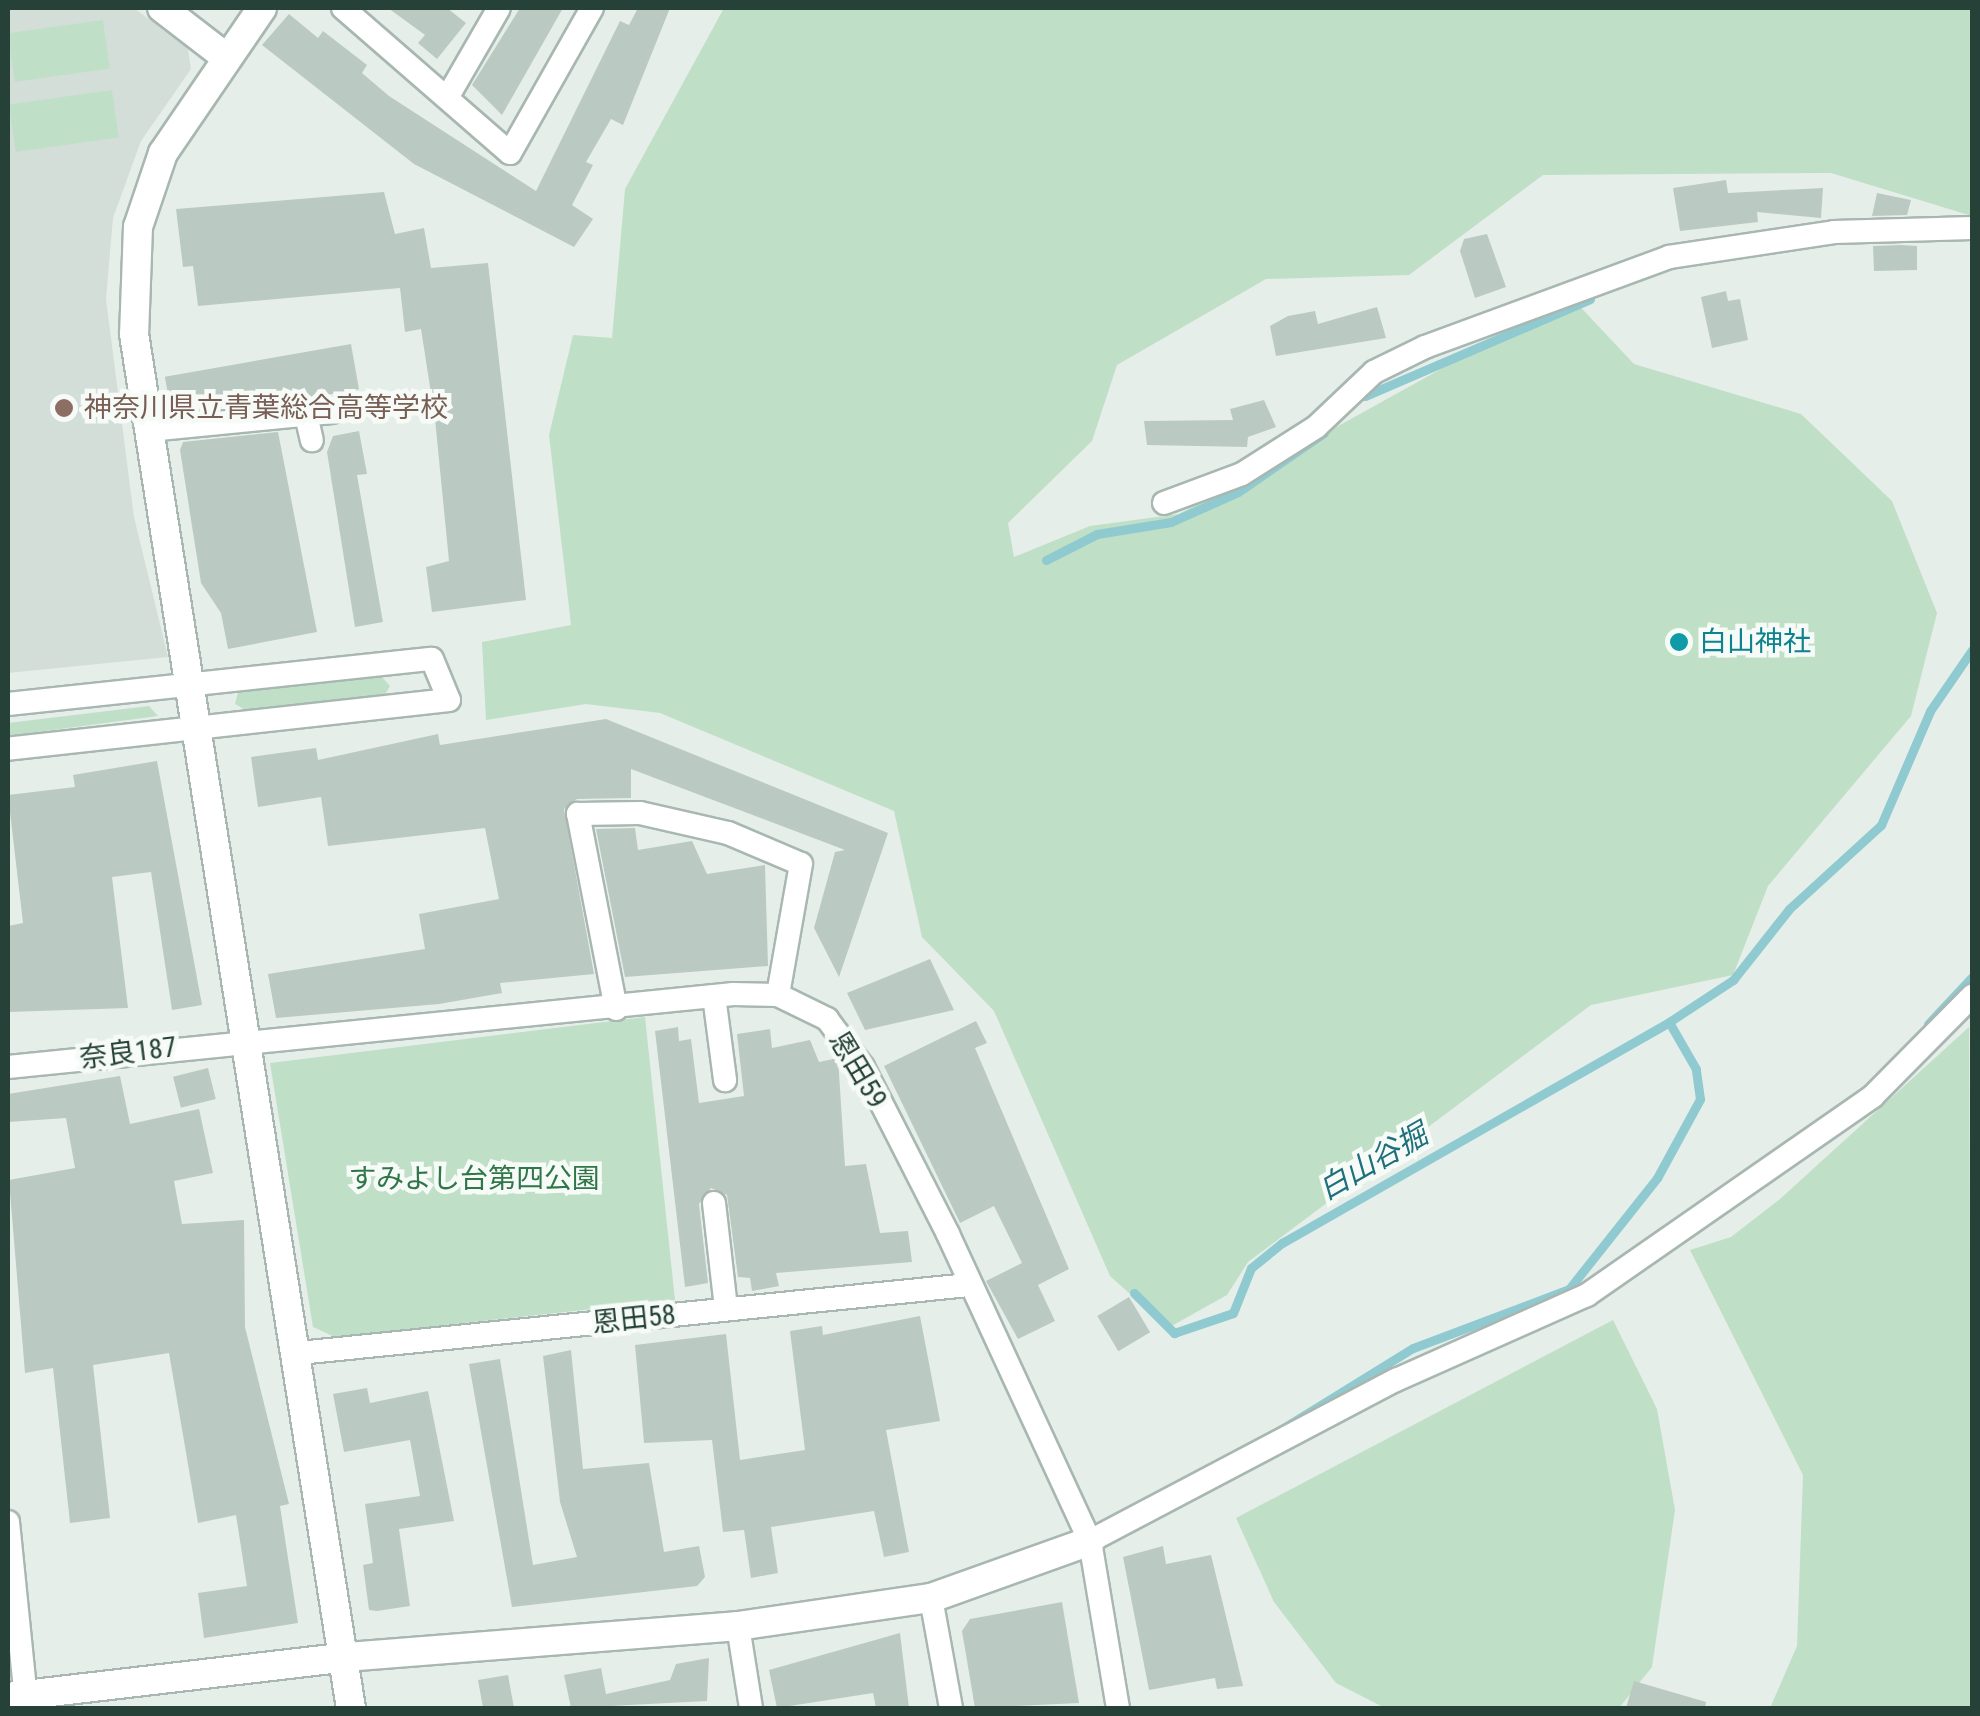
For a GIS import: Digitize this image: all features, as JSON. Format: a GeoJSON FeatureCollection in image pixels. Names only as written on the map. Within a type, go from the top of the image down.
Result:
{"type":"FeatureCollection","features":[{"type":"Feature","properties":{"kind":"street"},"geometry":{"type":"LineString","coordinates":[[162,8],[223,55]]}},
{"type":"Feature","properties":{"kind":"street"},"geometry":{"type":"LineString","coordinates":[[262,8],[223,55],[163,153],[138,226],[134,334],[299,1353],[351,1708]]}},
{"type":"Feature","properties":{"kind":"street"},"geometry":{"type":"LineString","coordinates":[[342,8],[510,154],[592,8]]}},
{"type":"Feature","properties":{"kind":"street"},"geometry":{"type":"LineString","coordinates":[[447,98],[499,8]]}},
{"type":"Feature","properties":{"kind":"street"},"geometry":{"type":"LineString","coordinates":[[1164,503],[1242,474],[1316,427],[1374,372],[1425,347],[1669,257],[1834,232],[1972,228]]}},
{"type":"Feature","properties":{"kind":"street"},"geometry":{"type":"LineString","coordinates":[[149,430],[332,412]]}},
{"type":"Feature","properties":{"kind":"street"},"geometry":{"type":"LineString","coordinates":[[306,415],[312,440]]}},
{"type":"Feature","properties":{"kind":"street"},"geometry":{"type":"LineString","coordinates":[[8,704],[432,659],[449,700],[8,749]]}},
{"type":"Feature","properties":{"kind":"street"},"geometry":{"type":"LineString","coordinates":[[616,1009],[578,814],[640,812],[728,833],[800,864],[778,996]]}},
{"type":"Feature","properties":{"kind":"street"},"geometry":{"type":"LineString","coordinates":[[714,996],[725,1080]]}},
{"type":"Feature","properties":{"kind":"street","name":"恩田59"},"geometry":{"type":"LineString","coordinates":[[248,1038],[616,1009],[714,996],[778,996],[827,1018],[863,1067],[1090,1541],[1118,1708]]}},
{"type":"Feature","properties":{"kind":"street"},"geometry":{"type":"LineString","coordinates":[[8,1524],[20,1700],[346,1657],[738,1626],[931,1598],[1090,1541],[1396,1380],[1587,1294],[1873,1096],[1972,996]]}},
{"type":"Feature","properties":{"kind":"street","name":"奈良187"},"geometry":{"type":"LineString","coordinates":[[8,1067],[248,1038]]}},
{"type":"Feature","properties":{"kind":"street"},"geometry":{"type":"LineString","coordinates":[[714,1203],[726,1309]]}},
{"type":"Feature","properties":{"kind":"street","name":"恩田58"},"geometry":{"type":"LineString","coordinates":[[299,1353],[969,1285]]}},
{"type":"Feature","properties":{"kind":"street"},"geometry":{"type":"LineString","coordinates":[[931,1598],[951,1708]]}},
{"type":"Feature","properties":{"kind":"street"},"geometry":{"type":"LineString","coordinates":[[738,1626],[752,1708]]}},
{"type":"Feature","properties":{"kind":"shaded area","name":"神奈川県立青葉総合高等学校"},"geometry":{"type":"Polygon","coordinates":[[[8,8],[134,8],[188,49],[191,69],[141,141],[113,218],[106,299],[134,517],[168,657],[8,673],[8,8]]]}},
{"type":"Feature","properties":{"kind":"green space"},"geometry":{"type":"Polygon","coordinates":[[[724,8],[1972,8],[1972,216],[1831,173],[1543,175],[1409,275],[1266,279],[1117,365],[1092,441],[1008,523],[1014,557],[1090,526],[1179,514],[1571,297],[1634,364],[1801,414],[1892,501],[1937,613],[1911,716],[1768,886],[1733,975],[1591,1005],[1248,1262],[1227,1295],[1168,1328],[1110,1276],[994,1011],[922,937],[894,811],[660,713],[586,704],[486,720],[482,642],[571,625],[549,435],[573,335],[612,338],[625,189],[724,8]]]}},
{"type":"Feature","properties":{"kind":"green space"},"geometry":{"type":"Polygon","coordinates":[[[103,20],[110,69],[15,82],[8,33],[103,20]]]}},
{"type":"Feature","properties":{"kind":"green space"},"geometry":{"type":"Polygon","coordinates":[[[112,90],[119,138],[16,152],[9,104],[112,90]]]}},
{"type":"Feature","properties":{"kind":"green space"},"geometry":{"type":"Polygon","coordinates":[[[382,677],[390,686],[384,696],[249,712],[235,704],[238,692],[382,677]]]}},
{"type":"Feature","properties":{"kind":"green space"},"geometry":{"type":"Polygon","coordinates":[[[149,706],[158,716],[8,736],[8,723],[149,706]]]}},
{"type":"Feature","properties":{"kind":"green space","name":"すみよし台第四公園"},"geometry":{"type":"Polygon","coordinates":[[[645,1017],[675,1300],[335,1337],[313,1327],[270,1063],[645,1017]]]}},
{"type":"Feature","properties":{"kind":"green space"},"geometry":{"type":"Polygon","coordinates":[[[1969,1027],[1972,1708],[1770,1708],[1797,1646],[1803,1475],[1690,1250],[1731,1237],[1780,1199],[1969,1027]]]}},
{"type":"Feature","properties":{"kind":"green space"},"geometry":{"type":"Polygon","coordinates":[[[1613,1320],[1657,1409],[1675,1510],[1652,1667],[1619,1708],[1385,1708],[1336,1683],[1274,1602],[1236,1518],[1613,1320]]]}},
{"type":"Feature","properties":{"kind":"building"},"geometry":{"type":"Polygon","coordinates":[[[388,8],[447,8],[466,23],[437,59],[418,43],[425,35],[388,8]]]}},
{"type":"Feature","properties":{"kind":"building"},"geometry":{"type":"Polygon","coordinates":[[[520,8],[563,8],[502,115],[472,85],[520,8]]]}},
{"type":"Feature","properties":{"kind":"building"},"geometry":{"type":"Polygon","coordinates":[[[638,8],[670,8],[623,125],[611,119],[586,162],[593,165],[572,205],[593,219],[574,247],[414,164],[262,45],[289,14],[318,38],[323,31],[367,65],[362,73],[389,96],[536,191],[620,21],[629,25],[638,8]]]}},
{"type":"Feature","properties":{"kind":"building"},"geometry":{"type":"Polygon","coordinates":[[[1726,180],[1728,193],[1823,188],[1821,218],[1757,212],[1758,222],[1680,231],[1673,188],[1726,180]]]}},
{"type":"Feature","properties":{"kind":"building"},"geometry":{"type":"Polygon","coordinates":[[[384,192],[395,234],[424,228],[431,268],[488,263],[526,600],[432,612],[426,567],[449,561],[435,419],[421,329],[405,332],[400,288],[198,306],[193,266],[183,267],[176,209],[384,192]]]}},
{"type":"Feature","properties":{"kind":"building"},"geometry":{"type":"Polygon","coordinates":[[[1877,193],[1911,200],[1907,215],[1872,216],[1877,193]]]}},
{"type":"Feature","properties":{"kind":"building"},"geometry":{"type":"Polygon","coordinates":[[[1487,234],[1506,287],[1475,298],[1460,251],[1464,239],[1487,234]]]}},
{"type":"Feature","properties":{"kind":"building"},"geometry":{"type":"Polygon","coordinates":[[[1873,246],[1917,246],[1917,270],[1874,271],[1873,246]]]}},
{"type":"Feature","properties":{"kind":"building"},"geometry":{"type":"Polygon","coordinates":[[[1726,291],[1728,301],[1740,299],[1748,340],[1712,348],[1701,297],[1726,291]]]}},
{"type":"Feature","properties":{"kind":"building"},"geometry":{"type":"Polygon","coordinates":[[[1377,307],[1386,338],[1276,356],[1270,326],[1288,316],[1315,311],[1318,324],[1377,307]]]}},
{"type":"Feature","properties":{"kind":"building"},"geometry":{"type":"Polygon","coordinates":[[[351,344],[359,389],[173,422],[165,377],[351,344]]]}},
{"type":"Feature","properties":{"kind":"building"},"geometry":{"type":"Polygon","coordinates":[[[1264,400],[1276,427],[1248,437],[1247,447],[1147,445],[1144,421],[1233,420],[1230,409],[1264,400]]]}},
{"type":"Feature","properties":{"kind":"building"},"geometry":{"type":"Polygon","coordinates":[[[359,431],[367,474],[357,475],[383,622],[355,627],[327,452],[333,436],[359,431]]]}},
{"type":"Feature","properties":{"kind":"building"},"geometry":{"type":"Polygon","coordinates":[[[278,432],[317,632],[228,649],[221,613],[201,583],[180,450],[183,442],[278,432]]]}},
{"type":"Feature","properties":{"kind":"building"},"geometry":{"type":"Polygon","coordinates":[[[606,719],[888,833],[839,977],[814,928],[835,852],[845,850],[631,769],[631,798],[577,799],[564,809],[594,974],[500,983],[502,993],[439,1004],[276,1018],[268,974],[425,949],[419,914],[499,899],[485,828],[328,846],[321,797],[258,807],[251,757],[316,748],[318,760],[438,734],[440,745],[606,719]]]}},
{"type":"Feature","properties":{"kind":"building"},"geometry":{"type":"Polygon","coordinates":[[[157,761],[202,1005],[172,1010],[151,872],[112,877],[128,1008],[8,1012],[8,926],[23,923],[8,795],[75,787],[73,775],[157,761]]]}},
{"type":"Feature","properties":{"kind":"building"},"geometry":{"type":"Polygon","coordinates":[[[635,828],[638,850],[692,841],[707,874],[765,865],[768,966],[625,977],[596,829],[635,828]]]}},
{"type":"Feature","properties":{"kind":"building"},"geometry":{"type":"Polygon","coordinates":[[[930,959],[954,1010],[865,1030],[847,993],[930,959]]]}},
{"type":"Feature","properties":{"kind":"building"},"geometry":{"type":"Polygon","coordinates":[[[976,1021],[987,1043],[975,1048],[1069,1269],[1038,1285],[1055,1321],[1018,1339],[986,1281],[1022,1263],[994,1206],[960,1223],[884,1066],[976,1021]]]}},
{"type":"Feature","properties":{"kind":"building"},"geometry":{"type":"Polygon","coordinates":[[[678,1027],[679,1041],[691,1039],[699,1103],[744,1096],[737,1034],[770,1029],[772,1048],[810,1040],[819,1062],[838,1058],[845,1166],[866,1164],[880,1233],[908,1231],[912,1262],[776,1273],[779,1286],[752,1291],[750,1278],[738,1277],[727,1195],[711,1188],[699,1204],[708,1283],[685,1287],[655,1031],[678,1027]]]}},
{"type":"Feature","properties":{"kind":"building"},"geometry":{"type":"Polygon","coordinates":[[[208,1068],[216,1099],[181,1108],[173,1077],[208,1068]]]}},
{"type":"Feature","properties":{"kind":"building"},"geometry":{"type":"Polygon","coordinates":[[[120,1076],[130,1124],[199,1109],[213,1173],[174,1181],[182,1224],[244,1220],[245,1327],[289,1504],[280,1506],[298,1623],[204,1638],[198,1593],[247,1586],[236,1515],[198,1523],[169,1353],[93,1365],[110,1518],[70,1523],[53,1368],[25,1373],[9,1180],[75,1168],[66,1118],[8,1122],[8,1094],[120,1076]]]}},
{"type":"Feature","properties":{"kind":"building"},"geometry":{"type":"Polygon","coordinates":[[[1129,1297],[1150,1332],[1118,1351],[1097,1316],[1129,1297]]]}},
{"type":"Feature","properties":{"kind":"building"},"geometry":{"type":"Polygon","coordinates":[[[920,1316],[940,1421],[886,1430],[909,1552],[884,1557],[874,1511],[771,1527],[778,1573],[751,1578],[744,1530],[723,1532],[712,1440],[644,1443],[635,1345],[726,1334],[740,1460],[805,1450],[790,1331],[822,1326],[823,1335],[920,1316]]]}},
{"type":"Feature","properties":{"kind":"building"},"geometry":{"type":"Polygon","coordinates":[[[571,1350],[583,1469],[649,1463],[664,1552],[699,1546],[705,1577],[697,1586],[512,1607],[469,1364],[500,1359],[533,1565],[577,1557],[560,1502],[543,1356],[571,1350]]]}},
{"type":"Feature","properties":{"kind":"building"},"geometry":{"type":"Polygon","coordinates":[[[367,1388],[370,1403],[428,1391],[454,1521],[399,1529],[410,1606],[377,1611],[369,1610],[363,1565],[373,1563],[365,1504],[420,1496],[410,1440],[344,1452],[333,1394],[367,1388]]]}},
{"type":"Feature","properties":{"kind":"building"},"geometry":{"type":"Polygon","coordinates":[[[1163,1546],[1166,1564],[1211,1555],[1243,1686],[1217,1689],[1215,1678],[1149,1690],[1123,1557],[1163,1546]]]}},
{"type":"Feature","properties":{"kind":"building"},"geometry":{"type":"Polygon","coordinates":[[[1062,1602],[1079,1703],[975,1708],[962,1631],[970,1619],[1062,1602]]]}},
{"type":"Feature","properties":{"kind":"building"},"geometry":{"type":"Polygon","coordinates":[[[900,1633],[909,1708],[876,1708],[873,1693],[777,1708],[769,1670],[900,1633]]]}},
{"type":"Feature","properties":{"kind":"building"},"geometry":{"type":"Polygon","coordinates":[[[709,1658],[707,1701],[571,1708],[564,1675],[601,1668],[606,1694],[670,1680],[676,1664],[709,1658]]]}},
{"type":"Feature","properties":{"kind":"building"},"geometry":{"type":"Polygon","coordinates":[[[508,1675],[514,1708],[483,1708],[478,1680],[508,1675]]]}},
{"type":"Feature","properties":{"kind":"building"},"geometry":{"type":"Polygon","coordinates":[[[1634,1681],[1706,1702],[1705,1708],[1626,1708],[1634,1681]]]}},
{"type":"Feature","properties":{"kind":"waterway"},"geometry":{"type":"LineString","coordinates":[[1365,396],[1590,299]]}},
{"type":"Feature","properties":{"kind":"waterway"},"geometry":{"type":"LineString","coordinates":[[1046,560],[1097,534],[1171,522],[1238,492],[1324,433]]}},
{"type":"Feature","properties":{"kind":"waterway","name":"白山谷掘"},"geometry":{"type":"LineString","coordinates":[[1280,1430],[1413,1348],[1569,1289],[1657,1178],[1700,1099],[1696,1069],[1669,1022],[1733,980],[1789,909],[1881,825],[1930,711],[1972,650]]}},
{"type":"Feature","properties":{"kind":"waterway","name":"白山谷掘"},"geometry":{"type":"LineString","coordinates":[[1928,1024],[1972,977]]}},
{"type":"Feature","properties":{"kind":"waterway","name":"白山谷掘"},"geometry":{"type":"LineString","coordinates":[[1134,1293],[1174,1333],[1233,1313],[1251,1268],[1282,1243],[1669,1022]]}},
{"type":"Feature","properties":{"kind":"place","name":"神奈川県立青葉総合高等学校"},"geometry":{"type":"Point","coordinates":[64,408]}},
{"type":"Feature","properties":{"kind":"place","name":"白山神社"},"geometry":{"type":"Point","coordinates":[1679,642]}}]}
